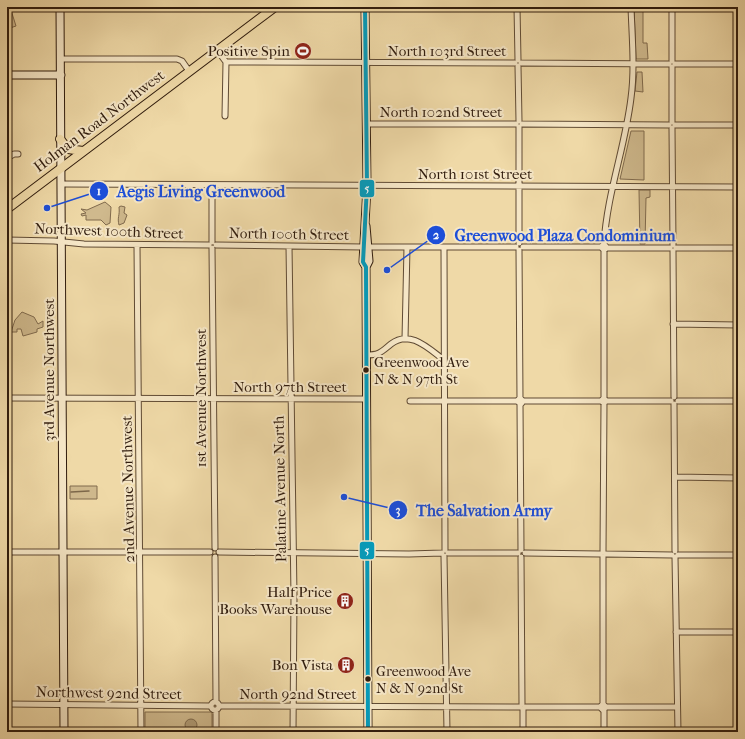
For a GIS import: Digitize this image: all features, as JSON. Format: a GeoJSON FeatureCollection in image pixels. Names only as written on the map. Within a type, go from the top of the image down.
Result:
{"type":"FeatureCollection","features":[{"type":"Feature","properties":{"kind":"main road","name":"3rd Avenue Northwest"},"geometry":{"type":"LineString","coordinates":[[60,7],[64,732]]}},
{"type":"Feature","properties":{"kind":"main road"},"geometry":{"type":"LineString","coordinates":[[365,7],[367,186],[366,224],[363,230],[366,247],[363,262],[366,267],[368,732]]}},
{"type":"Feature","properties":{"kind":"main road","name":"Holman Road Northwest"},"geometry":{"type":"LineString","coordinates":[[7,209],[217,50],[269,8]]}},
{"type":"Feature","properties":{"kind":"main road"},"geometry":{"type":"LineString","coordinates":[[7,75],[61,76]]}},
{"type":"Feature","properties":{"kind":"main road"},"geometry":{"type":"LineString","coordinates":[[60,138],[68,149],[83,151]]}},
{"type":"Feature","properties":{"kind":"street"},"geometry":{"type":"LineString","coordinates":[[517,7],[523,732]]}},
{"type":"Feature","properties":{"kind":"street"},"geometry":{"type":"LineString","coordinates":[[604,732],[604,248],[605,223],[611,187],[627,125],[631,98],[631,7]]}},
{"type":"Feature","properties":{"kind":"street"},"geometry":{"type":"LineString","coordinates":[[672,7],[673,324],[678,732]]}},
{"type":"Feature","properties":{"kind":"street"},"geometry":{"type":"LineString","coordinates":[[217,50],[226,62],[225,116]]}},
{"type":"Feature","properties":{"kind":"street"},"geometry":{"type":"LineString","coordinates":[[60,59],[177,60],[182,61],[189,71]]}},
{"type":"Feature","properties":{"kind":"street","name":"North 103rd Street"},"geometry":{"type":"LineString","coordinates":[[226,62],[355,62],[366,64],[738,64]]}},
{"type":"Feature","properties":{"kind":"street","name":"North 102nd Street"},"geometry":{"type":"LineString","coordinates":[[366,124],[738,125]]}},
{"type":"Feature","properties":{"kind":"street"},"geometry":{"type":"LineString","coordinates":[[7,158],[14,154],[18,154]]}},
{"type":"Feature","properties":{"kind":"street","name":"North 101st Street"},"geometry":{"type":"LineString","coordinates":[[61,184],[738,187]]}},
{"type":"Feature","properties":{"kind":"street","name":"1st Avenue Northwest"},"geometry":{"type":"LineString","coordinates":[[212,185],[212,550]]}},
{"type":"Feature","properties":{"kind":"street","name":"Northwest 100th Street"},"geometry":{"type":"LineString","coordinates":[[7,240],[84,244],[212,245]]}},
{"type":"Feature","properties":{"kind":"street","name":"2nd Avenue Northwest"},"geometry":{"type":"LineString","coordinates":[[137,245],[141,552],[141,732]]}},
{"type":"Feature","properties":{"kind":"street","name":"North 100th Street"},"geometry":{"type":"LineString","coordinates":[[212,245],[738,248]]}},
{"type":"Feature","properties":{"kind":"street","name":"Palatine Avenue North"},"geometry":{"type":"LineString","coordinates":[[289,246],[292,553],[294,596],[293,732]]}},
{"type":"Feature","properties":{"kind":"street"},"geometry":{"type":"LineString","coordinates":[[405,339],[407,247]]}},
{"type":"Feature","properties":{"kind":"street"},"geometry":{"type":"LineString","coordinates":[[444,247],[447,732]]}},
{"type":"Feature","properties":{"kind":"street"},"geometry":{"type":"LineString","coordinates":[[673,324],[738,325]]}},
{"type":"Feature","properties":{"kind":"street"},"geometry":{"type":"LineString","coordinates":[[366,355],[378,354],[393,342],[405,339],[421,342],[444,360]]}},
{"type":"Feature","properties":{"kind":"street","name":"North 97th Street"},"geometry":{"type":"LineString","coordinates":[[7,398],[291,400],[366,399]]}},
{"type":"Feature","properties":{"kind":"street"},"geometry":{"type":"LineString","coordinates":[[410,401],[738,401]]}},
{"type":"Feature","properties":{"kind":"street"},"geometry":{"type":"LineString","coordinates":[[675,477],[738,478]]}},
{"type":"Feature","properties":{"kind":"street"},"geometry":{"type":"LineString","coordinates":[[7,552],[141,552],[212,550],[219,552],[292,553],[738,555]]}},
{"type":"Feature","properties":{"kind":"street"},"geometry":{"type":"LineString","coordinates":[[212,550],[212,556],[215,557],[216,732]]}},
{"type":"Feature","properties":{"kind":"street"},"geometry":{"type":"LineString","coordinates":[[215,557],[218,556],[219,552]]}},
{"type":"Feature","properties":{"kind":"street"},"geometry":{"type":"LineString","coordinates":[[676,632],[738,632]]}},
{"type":"Feature","properties":{"kind":"street","name":"Northwest 92nd Street"},"geometry":{"type":"LineString","coordinates":[[7,704],[211,706]]}},
{"type":"Feature","properties":{"kind":"street"},"geometry":{"type":"LineString","coordinates":[[211,706],[217,704]]}},
{"type":"Feature","properties":{"kind":"street","name":"North 92nd Street"},"geometry":{"type":"LineString","coordinates":[[217,704],[293,706],[677,707]]}},
{"type":"Feature","properties":{"kind":"street"},"geometry":{"type":"LineString","coordinates":[[211,706],[216,710]]}},
{"type":"Feature","properties":{"kind":"shaded area"},"geometry":{"type":"Polygon","coordinates":[[[7,7],[10,7],[16,26],[7,29],[7,7]]]}},
{"type":"Feature","properties":{"kind":"shaded area"},"geometry":{"type":"Polygon","coordinates":[[[634,7],[643,7],[643,43],[647,43],[648,59],[636,59],[634,7]]]}},
{"type":"Feature","properties":{"kind":"shaded area"},"geometry":{"type":"Polygon","coordinates":[[[637,72],[642,72],[643,92],[635,91],[637,72]]]}},
{"type":"Feature","properties":{"kind":"shaded area"},"geometry":{"type":"Polygon","coordinates":[[[631,131],[644,131],[644,180],[620,179],[631,131]]]}},
{"type":"Feature","properties":{"kind":"shaded area"},"geometry":{"type":"Polygon","coordinates":[[[639,190],[650,190],[650,197],[646,198],[645,244],[640,244],[639,190]]]}},
{"type":"Feature","properties":{"kind":"shaded area"},"geometry":{"type":"Polygon","coordinates":[[[105,202],[111,207],[110,223],[106,225],[101,220],[86,220],[86,215],[82,216],[81,214],[86,213],[81,209],[87,210],[105,202]]]}},
{"type":"Feature","properties":{"kind":"shaded area"},"geometry":{"type":"Polygon","coordinates":[[[119,207],[125,207],[124,213],[127,215],[124,223],[119,225],[119,207]]]}},
{"type":"Feature","properties":{"kind":"shaded area"},"geometry":{"type":"Polygon","coordinates":[[[22,312],[34,317],[38,324],[43,321],[43,327],[37,329],[37,332],[23,336],[21,329],[17,329],[17,332],[11,332],[15,320],[22,312]]]}},
{"type":"Feature","properties":{"kind":"shaded area"},"geometry":{"type":"Polygon","coordinates":[[[70,486],[97,486],[97,499],[70,499],[70,486]]]}},
{"type":"Feature","properties":{"kind":"shaded area"},"geometry":{"type":"Polygon","coordinates":[[[145,712],[212,712],[212,732],[145,732],[145,712]]]}},
{"type":"Feature","properties":{"kind":"shaded area"},"geometry":{"type":"Polygon","coordinates":[[[193,719],[196,720],[196,730],[189,731],[186,730],[185,723],[186,720],[193,719]]]}},
{"type":"Feature","properties":{"kind":"waterway"},"geometry":{"type":"LineString","coordinates":[[71,492],[89,491]]}},
{"type":"Feature","properties":{"kind":"transit line","name":"5"},"geometry":{"type":"LineString","coordinates":[[365,7],[367,186],[363,262],[366,267],[368,732]]}},
{"type":"Feature","properties":{"kind":"place","name":"Positive Spin"},"geometry":{"type":"Point","coordinates":[303,51]}},
{"type":"Feature","properties":{"kind":"place","name":"Aegis Living Greenwood"},"geometry":{"type":"Point","coordinates":[47,208]}},
{"type":"Feature","properties":{"kind":"place","name":"Greenwood Plaza Condominium"},"geometry":{"type":"Point","coordinates":[387,270]}},
{"type":"Feature","properties":{"kind":"place","name":"Greenwood Ave N & N 97th St"},"geometry":{"type":"Point","coordinates":[366,370]}},
{"type":"Feature","properties":{"kind":"place","name":"The Salvation Army"},"geometry":{"type":"Point","coordinates":[344,497]}},
{"type":"Feature","properties":{"kind":"place","name":"Half Price Books Warehouse"},"geometry":{"type":"Point","coordinates":[345,601]}},
{"type":"Feature","properties":{"kind":"place","name":"Bon Vista"},"geometry":{"type":"Point","coordinates":[346,665]}},
{"type":"Feature","properties":{"kind":"place","name":"Greenwood Ave N & N 92nd St"},"geometry":{"type":"Point","coordinates":[368,679]}}]}
